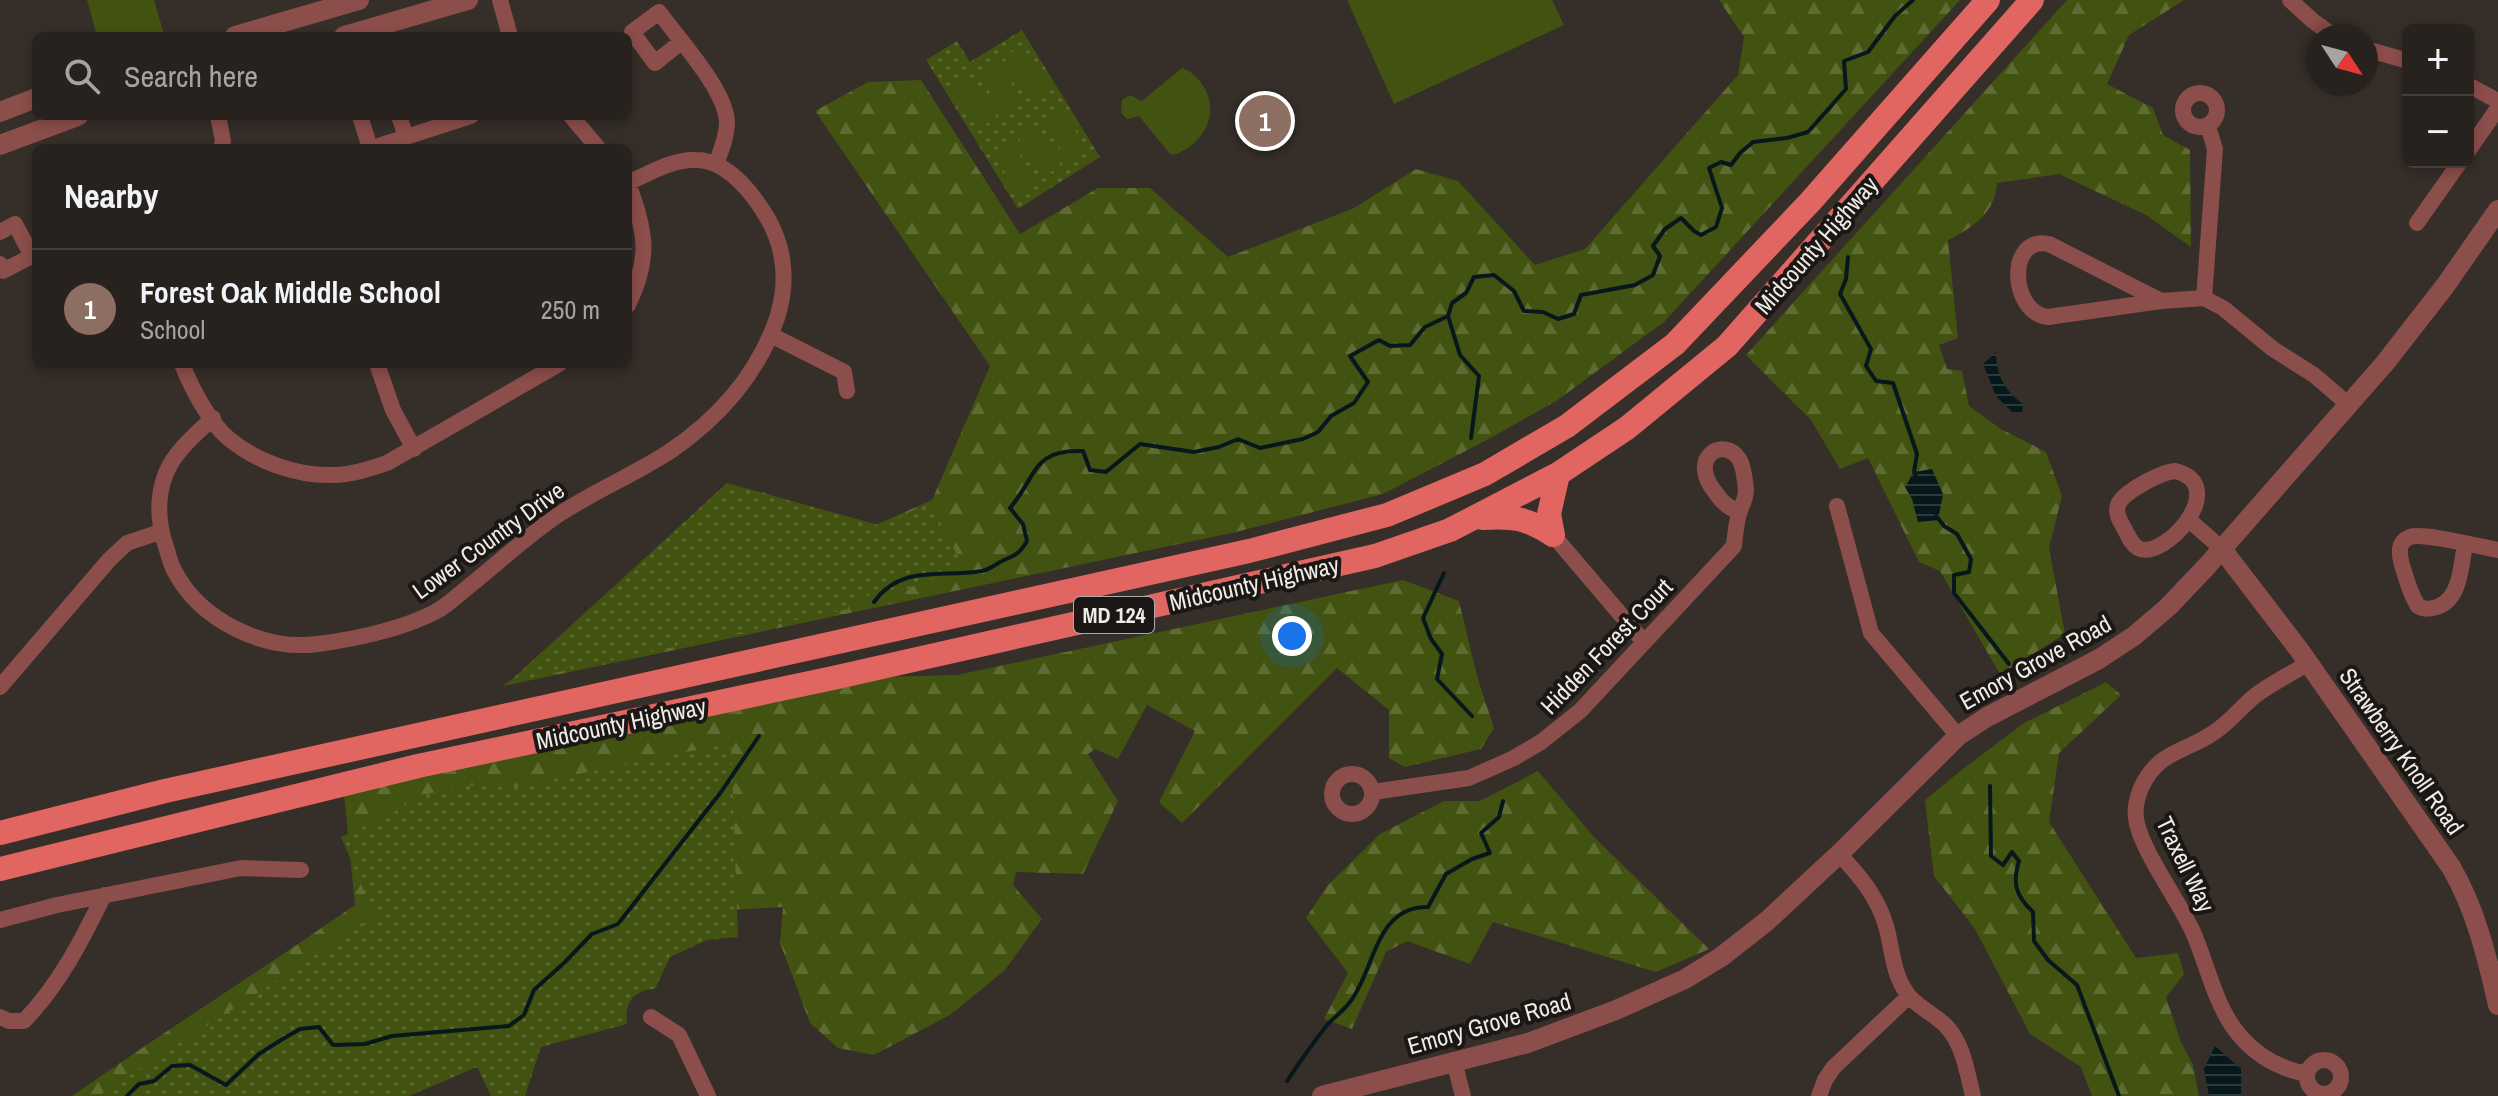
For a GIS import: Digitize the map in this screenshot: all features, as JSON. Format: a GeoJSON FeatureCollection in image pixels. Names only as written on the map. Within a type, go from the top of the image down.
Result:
{"type":"FeatureCollection","features":[{"type":"Feature","properties":{"kind":"main road","name":"Midcounty Highway"},"geometry":{"type":"LineString","coordinates":[[0,833],[165,791],[1249,551],[1387,515],[1485,474],[1567,426],[1675,344],[1810,202],[1988,0]]}},
{"type":"Feature","properties":{"kind":"main road","name":"Midcounty Highway"},"geometry":{"type":"LineString","coordinates":[[0,869],[418,766],[863,672],[1375,556],[1450,530],[1558,474],[1627,428],[1727,346],[2032,0]]}},
{"type":"Feature","properties":{"kind":"main road"},"geometry":{"type":"LineString","coordinates":[[1553,535],[1549,514],[1558,474]]}},
{"type":"Feature","properties":{"kind":"main road"},"geometry":{"type":"LineString","coordinates":[[1475,518],[1514,516],[1532,522],[1553,535]]}},
{"type":"Feature","properties":{"kind":"street"},"geometry":{"type":"LineString","coordinates":[[249,32],[359,0]]}},
{"type":"Feature","properties":{"kind":"street"},"geometry":{"type":"LineString","coordinates":[[358,32],[468,0]]}},
{"type":"Feature","properties":{"kind":"street"},"geometry":{"type":"LineString","coordinates":[[500,0],[509,32]]}},
{"type":"Feature","properties":{"kind":"street"},"geometry":{"type":"LineString","coordinates":[[2290,0],[2317,24]]}},
{"type":"Feature","properties":{"kind":"street"},"geometry":{"type":"LineString","coordinates":[[632,181],[681,162],[698,160],[716,164],[727,122],[724,104],[681,42]]}},
{"type":"Feature","properties":{"kind":"street"},"geometry":{"type":"LineString","coordinates":[[2378,52],[2402,59]]}},
{"type":"Feature","properties":{"kind":"street"},"geometry":{"type":"LineString","coordinates":[[2474,88],[2498,101]]}},
{"type":"Feature","properties":{"kind":"street"},"geometry":{"type":"LineString","coordinates":[[0,112],[32,100]]}},
{"type":"Feature","properties":{"kind":"street"},"geometry":{"type":"LineString","coordinates":[[2474,142],[2498,108]]}},
{"type":"Feature","properties":{"kind":"street"},"geometry":{"type":"LineString","coordinates":[[0,145],[67,120]]}},
{"type":"Feature","properties":{"kind":"street"},"geometry":{"type":"LineString","coordinates":[[219,120],[222,144]]}},
{"type":"Feature","properties":{"kind":"street"},"geometry":{"type":"LineString","coordinates":[[361,120],[370,144]]}},
{"type":"Feature","properties":{"kind":"street"},"geometry":{"type":"LineString","coordinates":[[400,120],[406,137]]}},
{"type":"Feature","properties":{"kind":"street"},"geometry":{"type":"LineString","coordinates":[[384,144],[459,120]]}},
{"type":"Feature","properties":{"kind":"street"},"geometry":{"type":"LineString","coordinates":[[574,120],[595,144]]}},
{"type":"Feature","properties":{"kind":"street"},"geometry":{"type":"LineString","coordinates":[[2204,298],[2215,149],[2208,126]]}},
{"type":"Feature","properties":{"kind":"street","name":"Lower Country Drive"},"geometry":{"type":"LineString","coordinates":[[213,418],[180,449],[166,472],[159,501],[160,532],[175,572],[196,601],[224,623],[264,640],[290,645],[317,644],[403,626],[438,611],[558,515],[667,453],[698,430],[727,402],[754,368],[771,335],[783,297],[784,268],[778,237],[758,203],[733,176],[716,164]]}},
{"type":"Feature","properties":{"kind":"street"},"geometry":{"type":"LineString","coordinates":[[2417,223],[2456,168]]}},
{"type":"Feature","properties":{"kind":"street"},"geometry":{"type":"LineString","coordinates":[[632,194],[645,238],[642,266],[632,298]]}},
{"type":"Feature","properties":{"kind":"street","name":"Emory Grove Road"},"geometry":{"type":"LineString","coordinates":[[1322,1096],[1528,1043],[1616,1010],[1685,979],[1721,957],[1767,921],[1839,854],[1958,736],[2128,640],[2178,597],[2417,324],[2498,210]]}},
{"type":"Feature","properties":{"kind":"street"},"geometry":{"type":"LineString","coordinates":[[0,232],[15,224],[32,256],[3,271],[0,264]]}},
{"type":"Feature","properties":{"kind":"street"},"geometry":{"type":"LineString","coordinates":[[2161,301],[2049,244],[2033,244],[2021,257],[2019,270],[2023,300],[2039,315],[2048,317],[2204,298],[2223,308],[2280,354],[2314,375],[2349,405]]}},
{"type":"Feature","properties":{"kind":"street"},"geometry":{"type":"LineString","coordinates":[[771,335],[844,372],[847,391]]}},
{"type":"Feature","properties":{"kind":"street"},"geometry":{"type":"LineString","coordinates":[[184,368],[227,437],[278,466],[332,475],[387,463],[548,368]]}},
{"type":"Feature","properties":{"kind":"street"},"geometry":{"type":"LineString","coordinates":[[378,368],[393,410],[414,449]]}},
{"type":"Feature","properties":{"kind":"street"},"geometry":{"type":"LineString","coordinates":[[2175,471],[2188,476],[2196,487],[2196,506],[2188,519],[2160,547],[2146,551],[2130,540],[2118,518],[2117,507],[2128,493],[2166,472],[2175,471]]}},
{"type":"Feature","properties":{"kind":"street"},"geometry":{"type":"LineString","coordinates":[[1837,506],[1871,633],[1958,736]]}},
{"type":"Feature","properties":{"kind":"street","name":"Hidden Forest Court"},"geometry":{"type":"LineString","coordinates":[[1373,792],[1469,778],[1541,742],[1580,711],[1731,551],[1739,511]]}},
{"type":"Feature","properties":{"kind":"street"},"geometry":{"type":"LineString","coordinates":[[2188,519],[2222,549]]}},
{"type":"Feature","properties":{"kind":"street"},"geometry":{"type":"LineString","coordinates":[[0,687],[109,560],[127,543],[160,532]]}},
{"type":"Feature","properties":{"kind":"street"},"geometry":{"type":"LineString","coordinates":[[1553,535],[1644,642]]}},
{"type":"Feature","properties":{"kind":"street"},"geometry":{"type":"LineString","coordinates":[[2465,544],[2460,575],[2452,596],[2436,607],[2427,609],[2418,606],[2400,559],[2402,543],[2408,538],[2416,536],[2465,544],[2498,550]]}},
{"type":"Feature","properties":{"kind":"street","name":"Strawberry Knoll Road"},"geometry":{"type":"LineString","coordinates":[[2222,549],[2308,663],[2451,867],[2472,909],[2494,972],[2498,1005]]}},
{"type":"Feature","properties":{"kind":"street","name":"Traxell Way"},"geometry":{"type":"LineString","coordinates":[[2307,1074],[2268,1060],[2247,1044],[2233,1027],[2221,1005],[2193,932],[2141,836],[2136,814],[2142,786],[2161,759],[2209,736],[2259,693],[2308,663]]}},
{"type":"Feature","properties":{"kind":"street"},"geometry":{"type":"LineString","coordinates":[[1839,854],[1873,894],[1886,927],[1893,967],[1909,996],[1948,1028],[1963,1053],[1973,1096]]}},
{"type":"Feature","properties":{"kind":"street"},"geometry":{"type":"LineString","coordinates":[[0,920],[104,895],[241,868],[301,870]]}},
{"type":"Feature","properties":{"kind":"street"},"geometry":{"type":"LineString","coordinates":[[0,1017],[9,1021],[24,1021],[39,1006],[70,961],[104,895]]}},
{"type":"Feature","properties":{"kind":"street"},"geometry":{"type":"LineString","coordinates":[[1819,1096],[1833,1068],[1909,996]]}},
{"type":"Feature","properties":{"kind":"street"},"geometry":{"type":"LineString","coordinates":[[651,1017],[679,1035],[708,1096]]}},
{"type":"Feature","properties":{"kind":"street"},"geometry":{"type":"LineString","coordinates":[[1454,1061],[1463,1096]]}},
{"type":"Feature","properties":{"kind":"green space"},"geometry":{"type":"Polygon","coordinates":[[[87,0],[154,0],[163,32],[96,32],[87,0]]]}},
{"type":"Feature","properties":{"kind":"green space"},"geometry":{"type":"Polygon","coordinates":[[[1347,0],[1552,0],[1564,25],[1394,104],[1347,0]]]}},
{"type":"Feature","properties":{"kind":"green space"},"geometry":{"type":"Polygon","coordinates":[[[1719,0],[1960,0],[1664,322],[1556,401],[1383,494],[1236,532],[503,686],[763,492],[862,531],[932,500],[990,366],[815,111],[868,82],[921,80],[1020,234],[1098,188],[1150,188],[1228,257],[1354,208],[1416,169],[1458,181],[1535,265],[1585,249],[1738,75],[1744,37],[1719,0]]]}},
{"type":"Feature","properties":{"kind":"green space"},"geometry":{"type":"Polygon","coordinates":[[[2067,0],[2184,0],[2129,35],[2107,84],[2153,108],[2163,135],[2190,150],[2191,247],[2146,215],[2059,174],[1997,183],[1996,193],[1982,218],[1948,240],[1958,338],[1939,345],[1947,369],[1962,371],[1969,406],[2001,429],[2046,452],[2062,496],[2049,548],[2065,634],[2000,674],[1940,571],[1919,562],[1868,458],[1840,469],[1811,420],[1746,355],[2067,0]]]}},
{"type":"Feature","properties":{"kind":"green space"},"geometry":{"type":"Polygon","coordinates":[[[1022,30],[1100,157],[1018,209],[926,60],[957,41],[970,62],[1022,30]]]}},
{"type":"Feature","properties":{"kind":"green space"},"geometry":{"type":"Polygon","coordinates":[[[1022,46],[1048,86],[1029,98],[1003,57],[1022,46]]]}},
{"type":"Feature","properties":{"kind":"green space"},"geometry":{"type":"Polygon","coordinates":[[[997,61],[1023,102],[1003,114],[978,73],[997,61]]]}},
{"type":"Feature","properties":{"kind":"green space"},"geometry":{"type":"Polygon","coordinates":[[[1182,68],[1203,86],[1210,110],[1209,120],[1200,137],[1174,155],[1139,116],[1127,119],[1121,113],[1122,100],[1130,95],[1142,101],[1182,68]]]}},
{"type":"Feature","properties":{"kind":"green space"},"geometry":{"type":"Polygon","coordinates":[[[972,77],[997,118],[978,129],[953,89],[972,77]]]}},
{"type":"Feature","properties":{"kind":"green space"},"geometry":{"type":"Polygon","coordinates":[[[1062,109],[1087,150],[1068,162],[1043,121],[1062,109]]]}},
{"type":"Feature","properties":{"kind":"green space"},"geometry":{"type":"Polygon","coordinates":[[[1036,125],[1061,166],[1043,177],[1018,137],[1036,125]]]}},
{"type":"Feature","properties":{"kind":"green space"},"geometry":{"type":"Polygon","coordinates":[[[1011,140],[1036,181],[1018,193],[992,152],[1011,140]]]}},
{"type":"Feature","properties":{"kind":"green space"},"geometry":{"type":"Polygon","coordinates":[[[727,483],[882,526],[929,502],[962,564],[920,585],[848,600],[848,609],[508,683],[727,483]]]}},
{"type":"Feature","properties":{"kind":"green space"},"geometry":{"type":"Polygon","coordinates":[[[1403,580],[1459,601],[1477,676],[1494,728],[1481,749],[1405,767],[1389,758],[1389,710],[1337,668],[1182,823],[1159,802],[1195,731],[1147,705],[1118,759],[1095,749],[1088,754],[1118,801],[1083,874],[1016,872],[1013,885],[1042,919],[1005,970],[950,1015],[874,1055],[838,1048],[810,1023],[780,943],[783,907],[728,910],[390,1096],[72,1096],[355,905],[343,784],[833,678],[957,675],[1403,580]]]}},
{"type":"Feature","properties":{"kind":"green space"},"geometry":{"type":"Polygon","coordinates":[[[2106,682],[2121,695],[2059,753],[2049,822],[2136,958],[2178,953],[2184,974],[2166,997],[2181,1042],[2193,1065],[2199,1096],[2092,1096],[2081,1067],[2030,1034],[1975,929],[1934,876],[1925,800],[2024,723],[2106,682]]]}},
{"type":"Feature","properties":{"kind":"green space"},"geometry":{"type":"Polygon","coordinates":[[[731,743],[738,937],[707,940],[670,957],[655,989],[641,992],[632,999],[627,1010],[627,1024],[541,1047],[525,1096],[491,1096],[477,1067],[409,1096],[98,1096],[375,917],[341,837],[392,814],[416,796],[474,785],[509,788],[731,743]]]}},
{"type":"Feature","properties":{"kind":"green space"},"geometry":{"type":"Polygon","coordinates":[[[1538,771],[1594,837],[1709,949],[1656,972],[1493,922],[1470,964],[1407,941],[1386,952],[1352,1029],[1324,1019],[1348,973],[1306,918],[1328,885],[1380,834],[1444,801],[1480,801],[1538,771]]]}},
{"type":"Feature","properties":{"kind":"shaded area"},"geometry":{"type":"Polygon","coordinates":[[[1996,352],[2000,375],[2011,394],[2023,404],[2022,412],[2012,412],[1996,396],[1983,364],[1996,352]]]}},
{"type":"Feature","properties":{"kind":"shaded area"},"geometry":{"type":"Polygon","coordinates":[[[1932,469],[1943,494],[1938,520],[1918,522],[1905,487],[1914,472],[1932,469]]]}},
{"type":"Feature","properties":{"kind":"shaded area"},"geometry":{"type":"Polygon","coordinates":[[[2215,1046],[2241,1069],[2241,1096],[2209,1096],[2204,1069],[2215,1046]]]}},
{"type":"Feature","properties":{"kind":"waterway"},"geometry":{"type":"LineString","coordinates":[[874,602],[896,582],[909,577],[985,570],[1017,553],[1027,541],[1023,524],[1010,508],[1038,466],[1054,454],[1083,451],[1090,470],[1106,472],[1140,444],[1194,452],[1238,439],[1260,448],[1303,439],[1318,432],[1331,416],[1354,403],[1368,382],[1350,356],[1379,340],[1390,346],[1410,345],[1425,327],[1448,316],[1452,303],[1466,293],[1474,277],[1494,275],[1514,291],[1524,311],[1543,312],[1558,319],[1574,314],[1581,295],[1635,285],[1653,275],[1660,256],[1653,246],[1665,229],[1681,218],[1701,235],[1716,227],[1722,208],[1709,168],[1721,162],[1731,165],[1753,142],[1808,132],[1846,89],[1844,61],[1868,52],[1895,16],[1913,0]]}},
{"type":"Feature","properties":{"kind":"waterway"},"geometry":{"type":"LineString","coordinates":[[1848,257],[1846,279],[1840,294],[1871,349],[1866,366],[1876,381],[1893,383],[1917,454],[1916,476]]}},
{"type":"Feature","properties":{"kind":"waterway"},"geometry":{"type":"LineString","coordinates":[[1448,316],[1460,355],[1479,376],[1471,438]]}},
{"type":"Feature","properties":{"kind":"waterway"},"geometry":{"type":"LineString","coordinates":[[1936,516],[1957,534],[1971,559],[1969,572],[1954,575],[1954,593],[2009,664]]}},
{"type":"Feature","properties":{"kind":"waterway"},"geometry":{"type":"LineString","coordinates":[[1444,573],[1423,618],[1431,639],[1442,654],[1437,679],[1472,716]]}},
{"type":"Feature","properties":{"kind":"waterway"},"geometry":{"type":"LineString","coordinates":[[127,1096],[139,1084],[154,1081],[172,1066],[190,1065],[226,1085],[259,1054],[300,1029],[319,1027],[333,1045],[365,1044],[392,1036],[509,1026],[524,1015],[534,990],[592,934],[618,924],[721,792],[759,736]]}},
{"type":"Feature","properties":{"kind":"waterway"},"geometry":{"type":"LineString","coordinates":[[1990,786],[1991,856],[2003,865],[2012,852],[2019,861],[2017,889],[2033,912],[2034,941],[2048,960],[2077,985],[2119,1096]]}},
{"type":"Feature","properties":{"kind":"waterway"},"geometry":{"type":"LineString","coordinates":[[1287,1081],[1322,1031],[1350,1002],[1387,928],[1410,909],[1428,907],[1446,874],[1490,853],[1481,833],[1499,817],[1503,801]]}},
{"type":"Feature","properties":{"kind":"place","name":"Forest Oak Middle School"},"geometry":{"type":"Point","coordinates":[1265,121]}}]}
